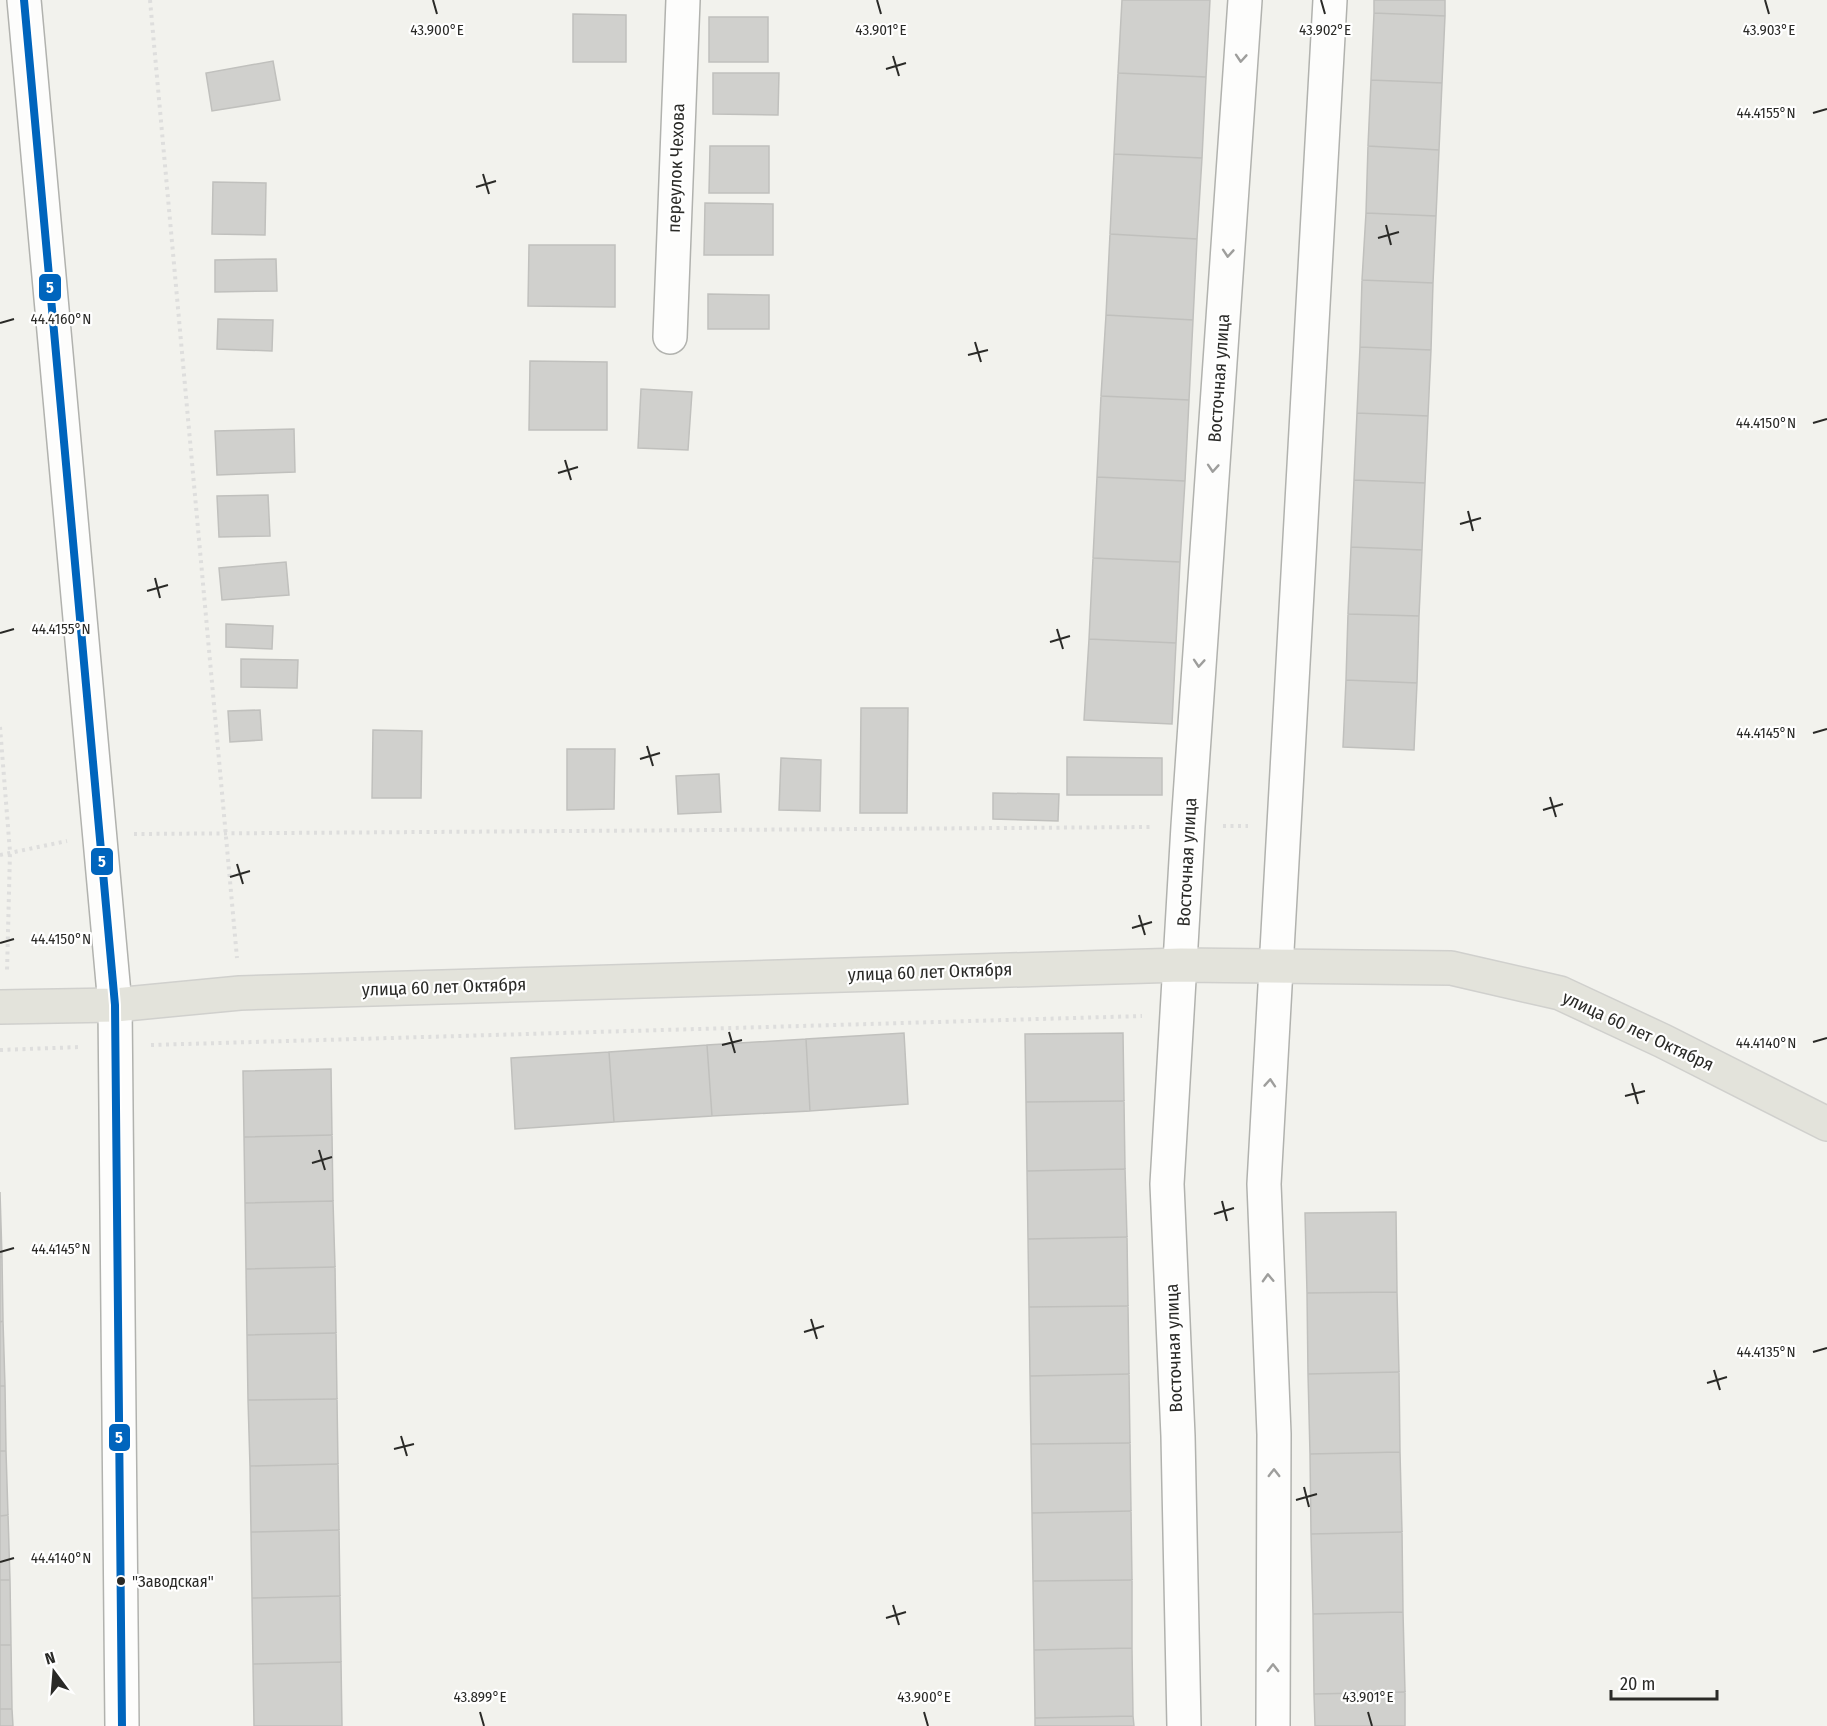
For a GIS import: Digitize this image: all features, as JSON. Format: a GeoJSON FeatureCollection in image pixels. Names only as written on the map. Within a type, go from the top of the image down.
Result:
{"type":"FeatureCollection","features":[{"type":"Feature","properties":{"kind":"main road","name":"улица 60 лет Октября"},"geometry":{"type":"LineString","coordinates":[[3,1006],[115,1005],[240,993],[1181,965],[1450,968],[1560,993],[1663,1041],[1827,1124]]}},
{"type":"Feature","properties":{"kind":"street"},"geometry":{"type":"LineString","coordinates":[[24,0],[115,1005],[122,1726]]}},
{"type":"Feature","properties":{"kind":"street","name":"переулок Чехова"},"geometry":{"type":"LineString","coordinates":[[670,337],[683,0]]}},
{"type":"Feature","properties":{"kind":"street","name":"Восточная улица"},"geometry":{"type":"LineString","coordinates":[[1184,1726],[1178,1436],[1167,1184],[1188,826],[1245,0]]}},
{"type":"Feature","properties":{"kind":"street"},"geometry":{"type":"LineString","coordinates":[[1273,1726],[1274,1434],[1264,1184],[1278,966],[1330,0]]}},
{"type":"Feature","properties":{"kind":"path"},"geometry":{"type":"LineString","coordinates":[[150,0],[240,993]]}},
{"type":"Feature","properties":{"kind":"path"},"geometry":{"type":"LineString","coordinates":[[0,727],[9,852],[3,1006]]}},
{"type":"Feature","properties":{"kind":"path"},"geometry":{"type":"LineString","coordinates":[[0,855],[99,834],[1285,826]]}},
{"type":"Feature","properties":{"kind":"path"},"geometry":{"type":"LineString","coordinates":[[0,1050],[1178,1014]]}},
{"type":"Feature","properties":{"kind":"building"},"geometry":{"type":"Polygon","coordinates":[[[1122,0],[1210,0],[1206,77],[1118,73],[1122,0]]]}},
{"type":"Feature","properties":{"kind":"building"},"geometry":{"type":"Polygon","coordinates":[[[1374,0],[1445,0],[1445,16],[1374,13],[1374,0]]]}},
{"type":"Feature","properties":{"kind":"building"},"geometry":{"type":"Polygon","coordinates":[[[1374,13],[1445,16],[1442,83],[1371,80],[1374,13]]]}},
{"type":"Feature","properties":{"kind":"building"},"geometry":{"type":"Polygon","coordinates":[[[573,14],[626,15],[626,62],[573,62],[573,14]]]}},
{"type":"Feature","properties":{"kind":"building"},"geometry":{"type":"Polygon","coordinates":[[[709,17],[768,17],[768,62],[709,62],[709,17]]]}},
{"type":"Feature","properties":{"kind":"building"},"geometry":{"type":"Polygon","coordinates":[[[273,61],[280,100],[212,111],[206,73],[273,61]]]}},
{"type":"Feature","properties":{"kind":"building"},"geometry":{"type":"Polygon","coordinates":[[[713,73],[779,73],[778,115],[713,114],[713,73]]]}},
{"type":"Feature","properties":{"kind":"building"},"geometry":{"type":"Polygon","coordinates":[[[1118,73],[1206,77],[1202,158],[1114,154],[1118,73]]]}},
{"type":"Feature","properties":{"kind":"building"},"geometry":{"type":"Polygon","coordinates":[[[1371,80],[1442,83],[1439,150],[1368,146],[1371,80]]]}},
{"type":"Feature","properties":{"kind":"building"},"geometry":{"type":"Polygon","coordinates":[[[710,146],[769,146],[769,193],[709,193],[710,146]]]}},
{"type":"Feature","properties":{"kind":"building"},"geometry":{"type":"Polygon","coordinates":[[[1368,146],[1439,150],[1436,216],[1366,213],[1368,146]]]}},
{"type":"Feature","properties":{"kind":"building"},"geometry":{"type":"Polygon","coordinates":[[[1114,154],[1202,158],[1197,239],[1110,234],[1114,154]]]}},
{"type":"Feature","properties":{"kind":"building"},"geometry":{"type":"Polygon","coordinates":[[[213,182],[266,183],[265,235],[212,234],[213,182]]]}},
{"type":"Feature","properties":{"kind":"building"},"geometry":{"type":"Polygon","coordinates":[[[705,203],[773,204],[773,255],[704,255],[705,203]]]}},
{"type":"Feature","properties":{"kind":"building"},"geometry":{"type":"Polygon","coordinates":[[[1366,213],[1436,216],[1433,283],[1362,280],[1366,213]]]}},
{"type":"Feature","properties":{"kind":"building"},"geometry":{"type":"Polygon","coordinates":[[[1110,234],[1197,239],[1193,320],[1106,315],[1110,234]]]}},
{"type":"Feature","properties":{"kind":"building"},"geometry":{"type":"Polygon","coordinates":[[[529,245],[615,245],[615,307],[528,306],[529,245]]]}},
{"type":"Feature","properties":{"kind":"building"},"geometry":{"type":"Polygon","coordinates":[[[276,259],[277,291],[215,292],[215,260],[276,259]]]}},
{"type":"Feature","properties":{"kind":"building"},"geometry":{"type":"Polygon","coordinates":[[[1362,280],[1433,283],[1431,350],[1360,347],[1362,280]]]}},
{"type":"Feature","properties":{"kind":"building"},"geometry":{"type":"Polygon","coordinates":[[[708,294],[769,295],[769,329],[708,329],[708,294]]]}},
{"type":"Feature","properties":{"kind":"building"},"geometry":{"type":"Polygon","coordinates":[[[1106,315],[1193,320],[1189,400],[1101,396],[1106,315]]]}},
{"type":"Feature","properties":{"kind":"building"},"geometry":{"type":"Polygon","coordinates":[[[218,319],[273,320],[272,351],[217,349],[218,319]]]}},
{"type":"Feature","properties":{"kind":"building"},"geometry":{"type":"Polygon","coordinates":[[[1360,347],[1431,350],[1428,416],[1357,413],[1360,347]]]}},
{"type":"Feature","properties":{"kind":"building"},"geometry":{"type":"Polygon","coordinates":[[[530,361],[607,362],[607,430],[529,430],[530,361]]]}},
{"type":"Feature","properties":{"kind":"building"},"geometry":{"type":"Polygon","coordinates":[[[641,389],[692,392],[688,450],[638,448],[641,389]]]}},
{"type":"Feature","properties":{"kind":"building"},"geometry":{"type":"Polygon","coordinates":[[[1101,396],[1189,400],[1185,481],[1097,477],[1101,396]]]}},
{"type":"Feature","properties":{"kind":"building"},"geometry":{"type":"Polygon","coordinates":[[[1357,413],[1428,416],[1425,483],[1354,480],[1357,413]]]}},
{"type":"Feature","properties":{"kind":"building"},"geometry":{"type":"Polygon","coordinates":[[[294,429],[295,472],[217,475],[215,431],[294,429]]]}},
{"type":"Feature","properties":{"kind":"building"},"geometry":{"type":"Polygon","coordinates":[[[1097,477],[1185,481],[1180,562],[1093,558],[1097,477]]]}},
{"type":"Feature","properties":{"kind":"building"},"geometry":{"type":"Polygon","coordinates":[[[1354,480],[1425,483],[1422,550],[1351,547],[1354,480]]]}},
{"type":"Feature","properties":{"kind":"building"},"geometry":{"type":"Polygon","coordinates":[[[268,495],[270,536],[219,537],[217,496],[268,495]]]}},
{"type":"Feature","properties":{"kind":"building"},"geometry":{"type":"Polygon","coordinates":[[[1351,547],[1422,550],[1419,616],[1348,614],[1351,547]]]}},
{"type":"Feature","properties":{"kind":"building"},"geometry":{"type":"Polygon","coordinates":[[[1093,558],[1180,562],[1176,643],[1089,639],[1093,558]]]}},
{"type":"Feature","properties":{"kind":"building"},"geometry":{"type":"Polygon","coordinates":[[[286,562],[289,595],[222,600],[219,568],[286,562]]]}},
{"type":"Feature","properties":{"kind":"building"},"geometry":{"type":"Polygon","coordinates":[[[1348,614],[1419,616],[1417,683],[1346,680],[1348,614]]]}},
{"type":"Feature","properties":{"kind":"building"},"geometry":{"type":"Polygon","coordinates":[[[226,624],[273,626],[272,649],[226,647],[226,624]]]}},
{"type":"Feature","properties":{"kind":"building"},"geometry":{"type":"Polygon","coordinates":[[[1089,639],[1176,643],[1172,724],[1084,720],[1089,639]]]}},
{"type":"Feature","properties":{"kind":"building"},"geometry":{"type":"Polygon","coordinates":[[[241,659],[298,660],[297,688],[241,687],[241,659]]]}},
{"type":"Feature","properties":{"kind":"building"},"geometry":{"type":"Polygon","coordinates":[[[1346,680],[1417,683],[1414,750],[1343,747],[1346,680]]]}},
{"type":"Feature","properties":{"kind":"building"},"geometry":{"type":"Polygon","coordinates":[[[861,708],[908,708],[907,813],[860,813],[861,708]]]}},
{"type":"Feature","properties":{"kind":"building"},"geometry":{"type":"Polygon","coordinates":[[[260,710],[262,740],[230,742],[228,711],[260,710]]]}},
{"type":"Feature","properties":{"kind":"building"},"geometry":{"type":"Polygon","coordinates":[[[373,730],[422,731],[421,798],[372,798],[373,730]]]}},
{"type":"Feature","properties":{"kind":"building"},"geometry":{"type":"Polygon","coordinates":[[[567,749],[615,749],[614,809],[567,810],[567,749]]]}},
{"type":"Feature","properties":{"kind":"building"},"geometry":{"type":"Polygon","coordinates":[[[1067,757],[1162,758],[1162,795],[1067,795],[1067,757]]]}},
{"type":"Feature","properties":{"kind":"building"},"geometry":{"type":"Polygon","coordinates":[[[781,758],[821,760],[820,811],[779,810],[781,758]]]}},
{"type":"Feature","properties":{"kind":"building"},"geometry":{"type":"Polygon","coordinates":[[[719,774],[721,812],[678,814],[676,776],[719,774]]]}},
{"type":"Feature","properties":{"kind":"building"},"geometry":{"type":"Polygon","coordinates":[[[993,793],[1059,794],[1058,821],[993,819],[993,793]]]}},
{"type":"Feature","properties":{"kind":"building"},"geometry":{"type":"Polygon","coordinates":[[[904,1033],[908,1104],[810,1111],[806,1039],[904,1033]]]}},
{"type":"Feature","properties":{"kind":"building"},"geometry":{"type":"Polygon","coordinates":[[[1123,1033],[1124,1101],[1026,1102],[1025,1034],[1123,1033]]]}},
{"type":"Feature","properties":{"kind":"building"},"geometry":{"type":"Polygon","coordinates":[[[806,1039],[810,1111],[712,1116],[707,1045],[806,1039]]]}},
{"type":"Feature","properties":{"kind":"building"},"geometry":{"type":"Polygon","coordinates":[[[707,1045],[712,1116],[614,1122],[609,1052],[707,1045]]]}},
{"type":"Feature","properties":{"kind":"building"},"geometry":{"type":"Polygon","coordinates":[[[609,1052],[614,1122],[515,1129],[511,1058],[609,1052]]]}},
{"type":"Feature","properties":{"kind":"building"},"geometry":{"type":"Polygon","coordinates":[[[331,1069],[332,1135],[244,1137],[243,1071],[331,1069]]]}},
{"type":"Feature","properties":{"kind":"building"},"geometry":{"type":"Polygon","coordinates":[[[1124,1101],[1125,1169],[1027,1171],[1026,1102],[1124,1101]]]}},
{"type":"Feature","properties":{"kind":"building"},"geometry":{"type":"Polygon","coordinates":[[[332,1135],[333,1201],[245,1203],[244,1137],[332,1135]]]}},
{"type":"Feature","properties":{"kind":"building"},"geometry":{"type":"Polygon","coordinates":[[[1125,1169],[1127,1237],[1028,1239],[1027,1171],[1125,1169]]]}},
{"type":"Feature","properties":{"kind":"building"},"geometry":{"type":"Polygon","coordinates":[[[0,1192],[2,1257],[0,1257],[0,1192]]]}},
{"type":"Feature","properties":{"kind":"building"},"geometry":{"type":"Polygon","coordinates":[[[333,1201],[335,1267],[246,1269],[245,1203],[333,1201]]]}},
{"type":"Feature","properties":{"kind":"building"},"geometry":{"type":"Polygon","coordinates":[[[1396,1212],[1397,1292],[1307,1293],[1305,1213],[1396,1212]]]}},
{"type":"Feature","properties":{"kind":"building"},"geometry":{"type":"Polygon","coordinates":[[[1127,1237],[1128,1306],[1029,1307],[1028,1239],[1127,1237]]]}},
{"type":"Feature","properties":{"kind":"building"},"geometry":{"type":"Polygon","coordinates":[[[0,1257],[2,1257],[3,1321],[0,1322],[0,1257]]]}},
{"type":"Feature","properties":{"kind":"building"},"geometry":{"type":"Polygon","coordinates":[[[335,1267],[336,1333],[247,1335],[246,1269],[335,1267]]]}},
{"type":"Feature","properties":{"kind":"building"},"geometry":{"type":"Polygon","coordinates":[[[1397,1292],[1399,1372],[1308,1374],[1307,1293],[1397,1292]]]}},
{"type":"Feature","properties":{"kind":"building"},"geometry":{"type":"Polygon","coordinates":[[[1128,1306],[1129,1374],[1030,1376],[1029,1307],[1128,1306]]]}},
{"type":"Feature","properties":{"kind":"building"},"geometry":{"type":"Polygon","coordinates":[[[3,1321],[5,1386],[0,1386],[0,1322],[3,1321]]]}},
{"type":"Feature","properties":{"kind":"building"},"geometry":{"type":"Polygon","coordinates":[[[336,1333],[337,1399],[248,1400],[247,1335],[336,1333]]]}},
{"type":"Feature","properties":{"kind":"building"},"geometry":{"type":"Polygon","coordinates":[[[1399,1372],[1400,1452],[1310,1454],[1308,1374],[1399,1372]]]}},
{"type":"Feature","properties":{"kind":"building"},"geometry":{"type":"Polygon","coordinates":[[[1129,1374],[1130,1443],[1031,1444],[1030,1376],[1129,1374]]]}},
{"type":"Feature","properties":{"kind":"building"},"geometry":{"type":"Polygon","coordinates":[[[0,1386],[5,1386],[6,1451],[0,1451],[0,1386]]]}},
{"type":"Feature","properties":{"kind":"building"},"geometry":{"type":"Polygon","coordinates":[[[337,1399],[338,1464],[250,1466],[248,1400],[337,1399]]]}},
{"type":"Feature","properties":{"kind":"building"},"geometry":{"type":"Polygon","coordinates":[[[1130,1443],[1131,1511],[1032,1513],[1031,1444],[1130,1443]]]}},
{"type":"Feature","properties":{"kind":"building"},"geometry":{"type":"Polygon","coordinates":[[[0,1451],[6,1451],[8,1515],[0,1516],[0,1451]]]}},
{"type":"Feature","properties":{"kind":"building"},"geometry":{"type":"Polygon","coordinates":[[[1400,1452],[1402,1532],[1311,1534],[1310,1454],[1400,1452]]]}},
{"type":"Feature","properties":{"kind":"building"},"geometry":{"type":"Polygon","coordinates":[[[338,1464],[339,1530],[251,1532],[250,1466],[338,1464]]]}},
{"type":"Feature","properties":{"kind":"building"},"geometry":{"type":"Polygon","coordinates":[[[1131,1511],[1132,1580],[1033,1581],[1032,1513],[1131,1511]]]}},
{"type":"Feature","properties":{"kind":"building"},"geometry":{"type":"Polygon","coordinates":[[[8,1515],[10,1580],[0,1580],[0,1516],[8,1515]]]}},
{"type":"Feature","properties":{"kind":"building"},"geometry":{"type":"Polygon","coordinates":[[[339,1530],[340,1596],[252,1598],[251,1532],[339,1530]]]}},
{"type":"Feature","properties":{"kind":"building"},"geometry":{"type":"Polygon","coordinates":[[[1402,1532],[1403,1612],[1313,1614],[1311,1534],[1402,1532]]]}},
{"type":"Feature","properties":{"kind":"building"},"geometry":{"type":"Polygon","coordinates":[[[0,1580],[10,1580],[11,1645],[0,1645],[0,1580]]]}},
{"type":"Feature","properties":{"kind":"building"},"geometry":{"type":"Polygon","coordinates":[[[1132,1580],[1132,1648],[1034,1650],[1033,1581],[1132,1580]]]}},
{"type":"Feature","properties":{"kind":"building"},"geometry":{"type":"Polygon","coordinates":[[[340,1596],[341,1662],[253,1664],[252,1598],[340,1596]]]}},
{"type":"Feature","properties":{"kind":"building"},"geometry":{"type":"Polygon","coordinates":[[[1403,1612],[1405,1692],[1314,1694],[1313,1614],[1403,1612]]]}},
{"type":"Feature","properties":{"kind":"building"},"geometry":{"type":"Polygon","coordinates":[[[0,1645],[11,1645],[12,1709],[0,1709],[0,1645]]]}},
{"type":"Feature","properties":{"kind":"building"},"geometry":{"type":"Polygon","coordinates":[[[1132,1648],[1133,1716],[1035,1718],[1034,1650],[1132,1648]]]}},
{"type":"Feature","properties":{"kind":"building"},"geometry":{"type":"Polygon","coordinates":[[[341,1662],[342,1726],[254,1726],[253,1664],[341,1662]]]}},
{"type":"Feature","properties":{"kind":"building"},"geometry":{"type":"Polygon","coordinates":[[[1405,1692],[1405,1726],[1315,1726],[1314,1694],[1405,1692]]]}},
{"type":"Feature","properties":{"kind":"building"},"geometry":{"type":"Polygon","coordinates":[[[0,1709],[12,1709],[13,1726],[0,1726],[0,1709]]]}},
{"type":"Feature","properties":{"kind":"building"},"geometry":{"type":"Polygon","coordinates":[[[1133,1716],[1134,1726],[1035,1726],[1035,1718],[1133,1716]]]}},
{"type":"Feature","properties":{"kind":"transit line","name":"5"},"geometry":{"type":"LineString","coordinates":[[24,0],[115,1005],[122,1726]]}},
{"type":"Feature","properties":{"kind":"place","name":"\"Заводская\""},"geometry":{"type":"Point","coordinates":[121,1581]}}]}
